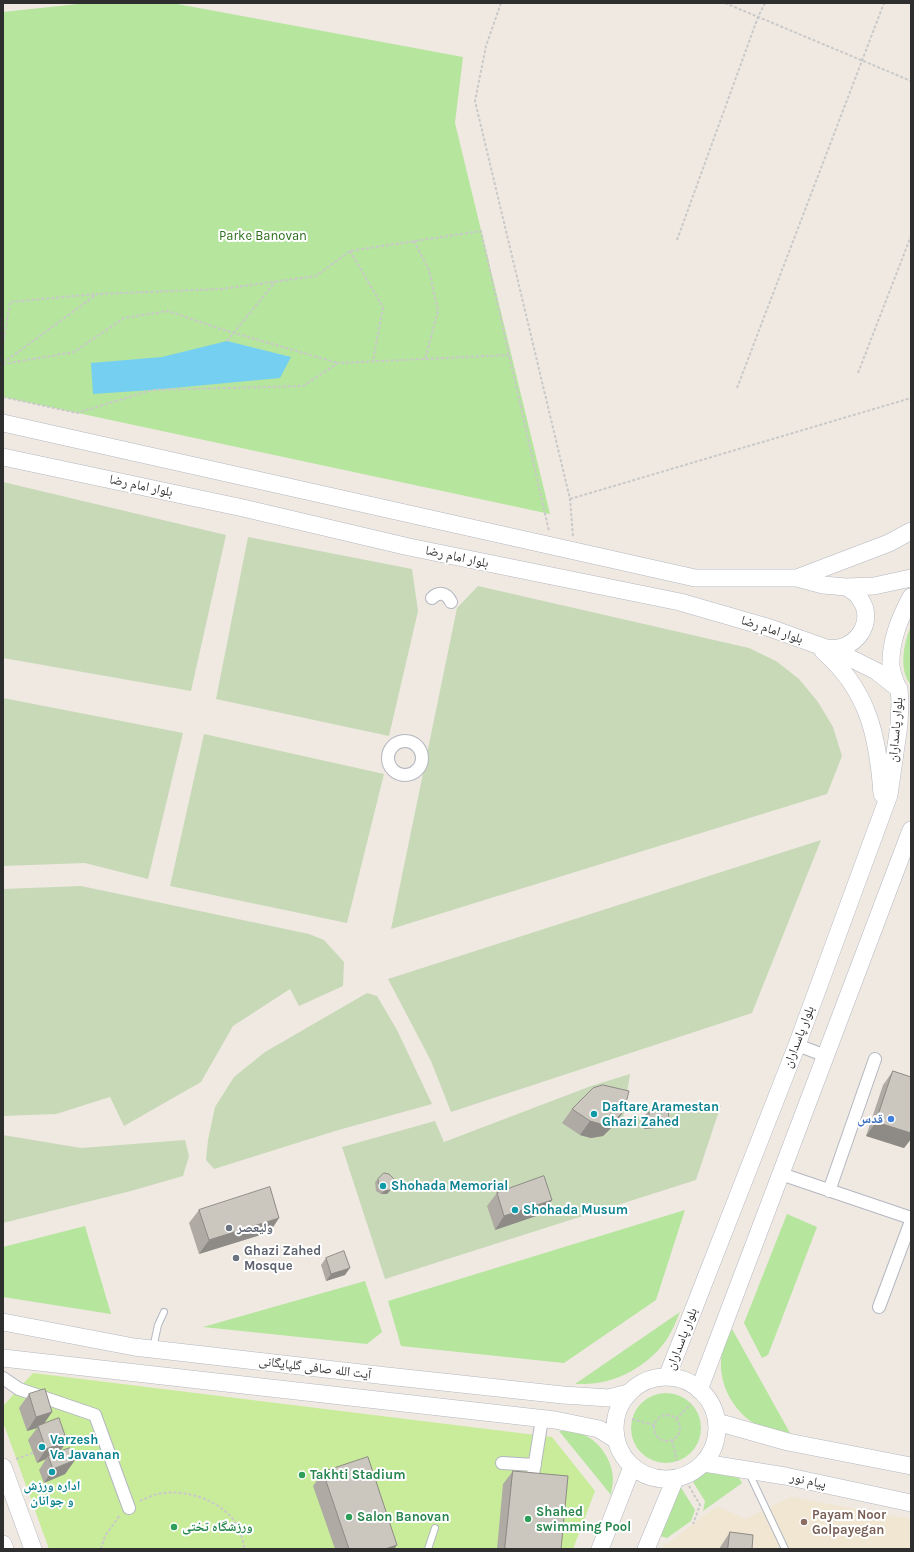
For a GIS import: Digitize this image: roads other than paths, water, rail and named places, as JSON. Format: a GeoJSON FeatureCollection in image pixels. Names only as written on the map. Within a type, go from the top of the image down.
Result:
{"type":"FeatureCollection","features":[{"type":"Feature","properties":{"kind":"main road"},"geometry":{"type":"LineString","coordinates":[[3,423],[695,578],[797,578],[822,585],[846,587],[874,586],[911,578]]}},
{"type":"Feature","properties":{"kind":"main road","name":"بلوار امام رضا"},"geometry":{"type":"LineString","coordinates":[[3,457],[243,508],[409,547],[680,602],[770,628],[850,658],[876,671],[899,689]]}},
{"type":"Feature","properties":{"kind":"main road"},"geometry":{"type":"LineString","coordinates":[[797,578],[889,543],[911,531]]}},
{"type":"Feature","properties":{"kind":"main road"},"geometry":{"type":"LineString","coordinates":[[819,646],[833,649],[843,648],[852,644],[859,637],[864,628],[866,618],[865,608],[861,599],[846,587]]}},
{"type":"Feature","properties":{"kind":"main road"},"geometry":{"type":"LineString","coordinates":[[911,597],[898,626],[893,646],[891,667],[899,689],[911,702]]}},
{"type":"Feature","properties":{"kind":"main road"},"geometry":{"type":"LineString","coordinates":[[819,646],[838,664],[852,683],[866,708],[874,732],[881,774],[884,808]]}},
{"type":"Feature","properties":{"kind":"main road","name":"بلوار پاسداران"},"geometry":{"type":"LineString","coordinates":[[667,1377],[797,1045],[889,795],[904,734],[899,689]]}},
{"type":"Feature","properties":{"kind":"main road"},"geometry":{"type":"LineString","coordinates":[[695,1397],[911,830]]}},
{"type":"Feature","properties":{"kind":"main road","name":"آیت الله صافی گلپایگانی"},"geometry":{"type":"LineString","coordinates":[[3,1322],[134,1347],[563,1395],[609,1398],[628,1393]]}},
{"type":"Feature","properties":{"kind":"main road"},"geometry":{"type":"LineString","coordinates":[[149,1375],[152,1349]]}},
{"type":"Feature","properties":{"kind":"main road","name":"آیت الله صافی گلپایگانی"},"geometry":{"type":"LineString","coordinates":[[3,1358],[542,1419],[599,1429],[615,1439]]}},
{"type":"Feature","properties":{"kind":"main road"},"geometry":{"type":"LineString","coordinates":[[3,1370],[6,1367],[22,1360]]}},
{"type":"Feature","properties":{"kind":"main road"},"geometry":{"type":"LineString","coordinates":[[667,1377],[684,1380],[695,1397],[708,1399],[714,1410],[717,1422],[716,1436],[712,1451],[704,1463],[691,1474],[678,1472],[660,1480],[645,1476],[632,1467],[621,1454],[615,1439],[615,1422],[619,1407],[628,1393],[640,1384],[653,1379],[667,1377]]}},
{"type":"Feature","properties":{"kind":"main road"},"geometry":{"type":"LineString","coordinates":[[717,1422],[788,1442],[911,1466]]}},
{"type":"Feature","properties":{"kind":"main road"},"geometry":{"type":"LineString","coordinates":[[10,1463],[33,1549]]}},
{"type":"Feature","properties":{"kind":"main road","name":"پیام نور"},"geometry":{"type":"LineString","coordinates":[[704,1463],[784,1476],[911,1503]]}},
{"type":"Feature","properties":{"kind":"main road"},"geometry":{"type":"LineString","coordinates":[[600,1549],[632,1467]]}},
{"type":"Feature","properties":{"kind":"main road"},"geometry":{"type":"LineString","coordinates":[[646,1549],[678,1472]]}},
{"type":"Feature","properties":{"kind":"main road"},"geometry":{"type":"LineString","coordinates":[[3,1544],[5,1549]]}},
{"type":"Feature","properties":{"kind":"street"},"geometry":{"type":"LineString","coordinates":[[432,598],[436,594],[443,593],[449,597],[451,602]]}},
{"type":"Feature","properties":{"kind":"street"},"geometry":{"type":"LineString","coordinates":[[797,1045],[826,1056]]}},
{"type":"Feature","properties":{"kind":"street"},"geometry":{"type":"LineString","coordinates":[[829,1191],[875,1059]]}},
{"type":"Feature","properties":{"kind":"street"},"geometry":{"type":"LineString","coordinates":[[781,1174],[810,1180],[829,1191],[911,1219],[879,1307]]}},
{"type":"Feature","properties":{"kind":"street"},"geometry":{"type":"LineString","coordinates":[[3,1378],[19,1389],[95,1415],[129,1508]]}},
{"type":"Feature","properties":{"kind":"street"},"geometry":{"type":"LineString","coordinates":[[531,1487],[542,1419]]}},
{"type":"Feature","properties":{"kind":"street"},"geometry":{"type":"LineString","coordinates":[[502,1463],[535,1465]]}},
{"type":"Feature","properties":{"kind":"lane"},"geometry":{"type":"LineString","coordinates":[[152,1349],[158,1324],[164,1312]]}},
{"type":"Feature","properties":{"kind":"lane"},"geometry":{"type":"LineString","coordinates":[[748,1470],[785,1549]]}},
{"type":"Feature","properties":{"kind":"lane"},"geometry":{"type":"LineString","coordinates":[[428,1549],[435,1528]]}},
{"type":"Feature","properties":{"kind":"water"},"geometry":{"type":"Polygon","coordinates":[[[227,341],[291,357],[280,378],[93,394],[91,363],[162,357],[227,341]]]}},
{"type":"Feature","properties":{"kind":"place","name":"Daftare Aramestan Ghazi Zahed"},"geometry":{"type":"Point","coordinates":[594,1114]}},
{"type":"Feature","properties":{"kind":"place","name":"قدس"},"geometry":{"type":"Point","coordinates":[891,1119]}},
{"type":"Feature","properties":{"kind":"place","name":"Shohada Memorial"},"geometry":{"type":"Point","coordinates":[383,1186]}},
{"type":"Feature","properties":{"kind":"place","name":"Shohada Musum"},"geometry":{"type":"Point","coordinates":[515,1210]}},
{"type":"Feature","properties":{"kind":"place","name":"ولیعصر"},"geometry":{"type":"Point","coordinates":[229,1228]}},
{"type":"Feature","properties":{"kind":"place","name":"Ghazi Zahed Mosque"},"geometry":{"type":"Point","coordinates":[236,1258]}},
{"type":"Feature","properties":{"kind":"place","name":"Varzesh Va Javanan"},"geometry":{"type":"Point","coordinates":[42,1447]}},
{"type":"Feature","properties":{"kind":"place","name":"اداره ورزش و جوانان"},"geometry":{"type":"Point","coordinates":[52,1472]}},
{"type":"Feature","properties":{"kind":"place","name":"Takhti Stadium"},"geometry":{"type":"Point","coordinates":[302,1475]}},
{"type":"Feature","properties":{"kind":"place","name":"Salon Banovan"},"geometry":{"type":"Point","coordinates":[349,1517]}},
{"type":"Feature","properties":{"kind":"place","name":"Shahed swimming Pool"},"geometry":{"type":"Point","coordinates":[528,1519]}},
{"type":"Feature","properties":{"kind":"place","name":"Payam Noor Golpayegan"},"geometry":{"type":"Point","coordinates":[804,1522]}},
{"type":"Feature","properties":{"kind":"place","name":"ورزشگاه تختی"},"geometry":{"type":"Point","coordinates":[174,1527]}},
{"type":"Feature","properties":{"kind":"park label","name":"Parke Banovan"},"geometry":{"type":"Point","coordinates":[263,236]}}]}
